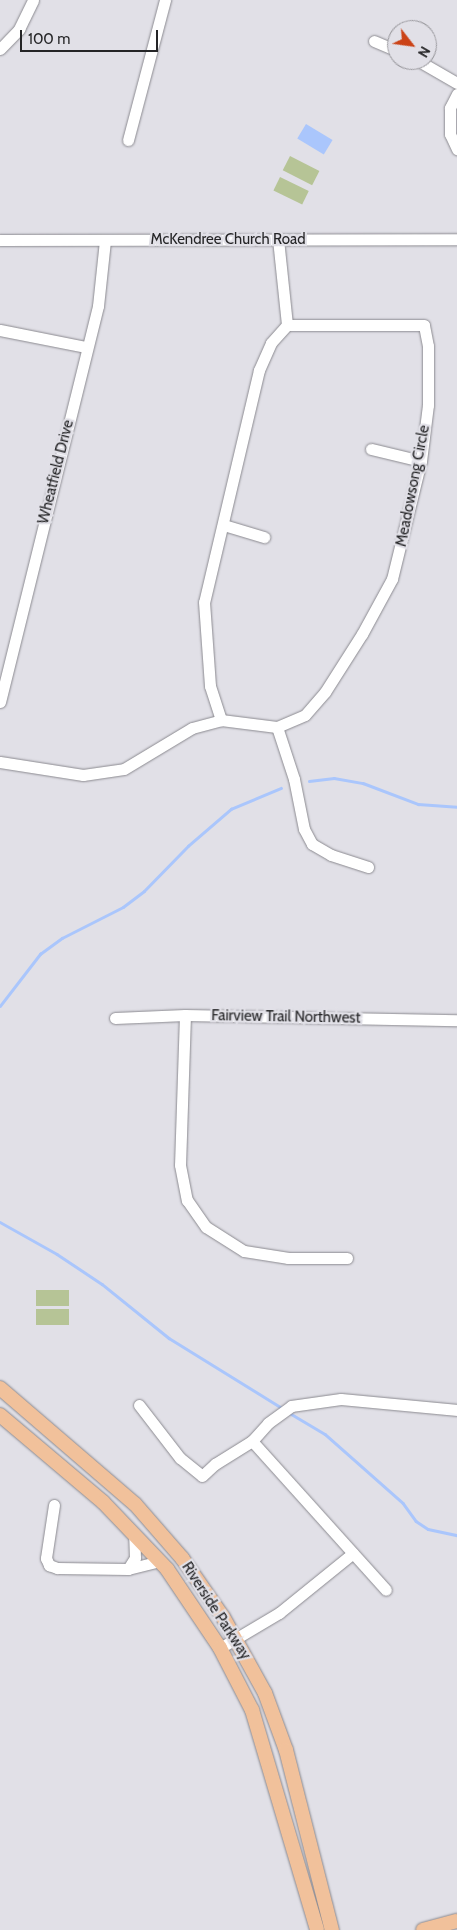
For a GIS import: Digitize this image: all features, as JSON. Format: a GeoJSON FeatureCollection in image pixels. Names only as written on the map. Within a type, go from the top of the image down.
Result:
{"type":"FeatureCollection","features":[{"type":"Feature","properties":{"kind":"main road","name":"Riverside Parkway"},"geometry":{"type":"LineString","coordinates":[[0,1388],[135,1504],[182,1558],[236,1638],[265,1693],[286,1750],[332,1930]]}},
{"type":"Feature","properties":{"kind":"main road","name":"Riverside Parkway"},"geometry":{"type":"LineString","coordinates":[[0,1415],[103,1502],[160,1561],[220,1648],[252,1710],[317,1930]]}},
{"type":"Feature","properties":{"kind":"main road"},"geometry":{"type":"LineString","coordinates":[[312,1913],[312,1930]]}},
{"type":"Feature","properties":{"kind":"main road"},"geometry":{"type":"LineString","coordinates":[[328,1913],[340,1930]]}},
{"type":"Feature","properties":{"kind":"main road"},"geometry":{"type":"LineString","coordinates":[[423,1930],[457,1921]]}},
{"type":"Feature","properties":{"kind":"street"},"geometry":{"type":"LineString","coordinates":[[0,49],[19,29],[33,0]]}},
{"type":"Feature","properties":{"kind":"street"},"geometry":{"type":"LineString","coordinates":[[128,140],[165,0]]}},
{"type":"Feature","properties":{"kind":"street"},"geometry":{"type":"LineString","coordinates":[[374,41],[387,47]]}},
{"type":"Feature","properties":{"kind":"street"},"geometry":{"type":"LineString","coordinates":[[434,70],[457,83]]}},
{"type":"Feature","properties":{"kind":"street"},"geometry":{"type":"LineString","coordinates":[[457,94],[450,108],[450,134],[457,149]]}},
{"type":"Feature","properties":{"kind":"street","name":"McKendree Church Road"},"geometry":{"type":"LineString","coordinates":[[0,240],[457,240]]}},
{"type":"Feature","properties":{"kind":"street"},"geometry":{"type":"LineString","coordinates":[[221,720],[210,686],[204,602],[224,525],[259,370],[271,344],[287,325],[278,240]]}},
{"type":"Feature","properties":{"kind":"street","name":"Wheatfield Drive"},"geometry":{"type":"LineString","coordinates":[[0,702],[86,347],[98,306],[105,241]]}},
{"type":"Feature","properties":{"kind":"street","name":"Meadowsong Circle"},"geometry":{"type":"LineString","coordinates":[[277,727],[305,715],[325,692],[388,587],[403,539],[421,461],[428,405],[428,346],[424,325],[287,325]]}},
{"type":"Feature","properties":{"kind":"street"},"geometry":{"type":"LineString","coordinates":[[0,330],[86,347]]}},
{"type":"Feature","properties":{"kind":"street"},"geometry":{"type":"LineString","coordinates":[[371,449],[421,461]]}},
{"type":"Feature","properties":{"kind":"street"},"geometry":{"type":"LineString","coordinates":[[224,525],[264,537]]}},
{"type":"Feature","properties":{"kind":"street"},"geometry":{"type":"LineString","coordinates":[[0,762],[83,775],[124,769],[192,728],[221,720],[277,727],[294,779],[304,828],[312,844],[331,855],[368,867]]}},
{"type":"Feature","properties":{"kind":"street"},"geometry":{"type":"LineString","coordinates":[[185,1015],[180,1166],[187,1200],[206,1227],[244,1251],[288,1258],[347,1258]]}},
{"type":"Feature","properties":{"kind":"street","name":"Fairview Trail Northwest"},"geometry":{"type":"LineString","coordinates":[[115,1018],[185,1015],[457,1020]]}},
{"type":"Feature","properties":{"kind":"street"},"geometry":{"type":"LineString","coordinates":[[140,1405],[180,1458],[202,1476],[215,1464],[252,1441],[268,1423],[291,1406],[341,1399],[457,1410]]}},
{"type":"Feature","properties":{"kind":"street"},"geometry":{"type":"LineString","coordinates":[[252,1441],[386,1590]]}},
{"type":"Feature","properties":{"kind":"street"},"geometry":{"type":"LineString","coordinates":[[54,1505],[46,1558],[49,1565],[58,1568],[128,1569],[160,1561]]}},
{"type":"Feature","properties":{"kind":"street"},"geometry":{"type":"LineString","coordinates":[[128,1569],[135,1558],[134,1534]]}},
{"type":"Feature","properties":{"kind":"street"},"geometry":{"type":"LineString","coordinates":[[220,1648],[279,1612],[352,1553]]}},
{"type":"Feature","properties":{"kind":"green space"},"geometry":{"type":"Polygon","coordinates":[[[290,156],[319,171],[312,185],[283,170],[290,156]]]}},
{"type":"Feature","properties":{"kind":"green space"},"geometry":{"type":"Polygon","coordinates":[[[280,177],[309,191],[302,205],[273,190],[280,177]]]}},
{"type":"Feature","properties":{"kind":"green space"},"geometry":{"type":"Polygon","coordinates":[[[36,1290],[69,1290],[69,1306],[36,1306],[36,1290]]]}},
{"type":"Feature","properties":{"kind":"green space"},"geometry":{"type":"Polygon","coordinates":[[[36,1309],[69,1309],[69,1325],[36,1325],[36,1309]]]}},
{"type":"Feature","properties":{"kind":"water"},"geometry":{"type":"Polygon","coordinates":[[[306,124],[333,140],[324,155],[297,139],[306,124]]]}},
{"type":"Feature","properties":{"kind":"waterway"},"geometry":{"type":"LineString","coordinates":[[309,781],[334,778],[363,783],[418,804],[457,807]]}},
{"type":"Feature","properties":{"kind":"waterway"},"geometry":{"type":"LineString","coordinates":[[0,1006],[40,954],[62,938],[123,907],[144,891],[188,846],[231,809],[281,788]]}},
{"type":"Feature","properties":{"kind":"waterway"},"geometry":{"type":"LineString","coordinates":[[0,1222],[57,1254],[102,1284],[169,1338],[282,1408]]}},
{"type":"Feature","properties":{"kind":"waterway"},"geometry":{"type":"LineString","coordinates":[[288,1412],[325,1434],[403,1503],[416,1521],[428,1529],[457,1535]]}}]}
